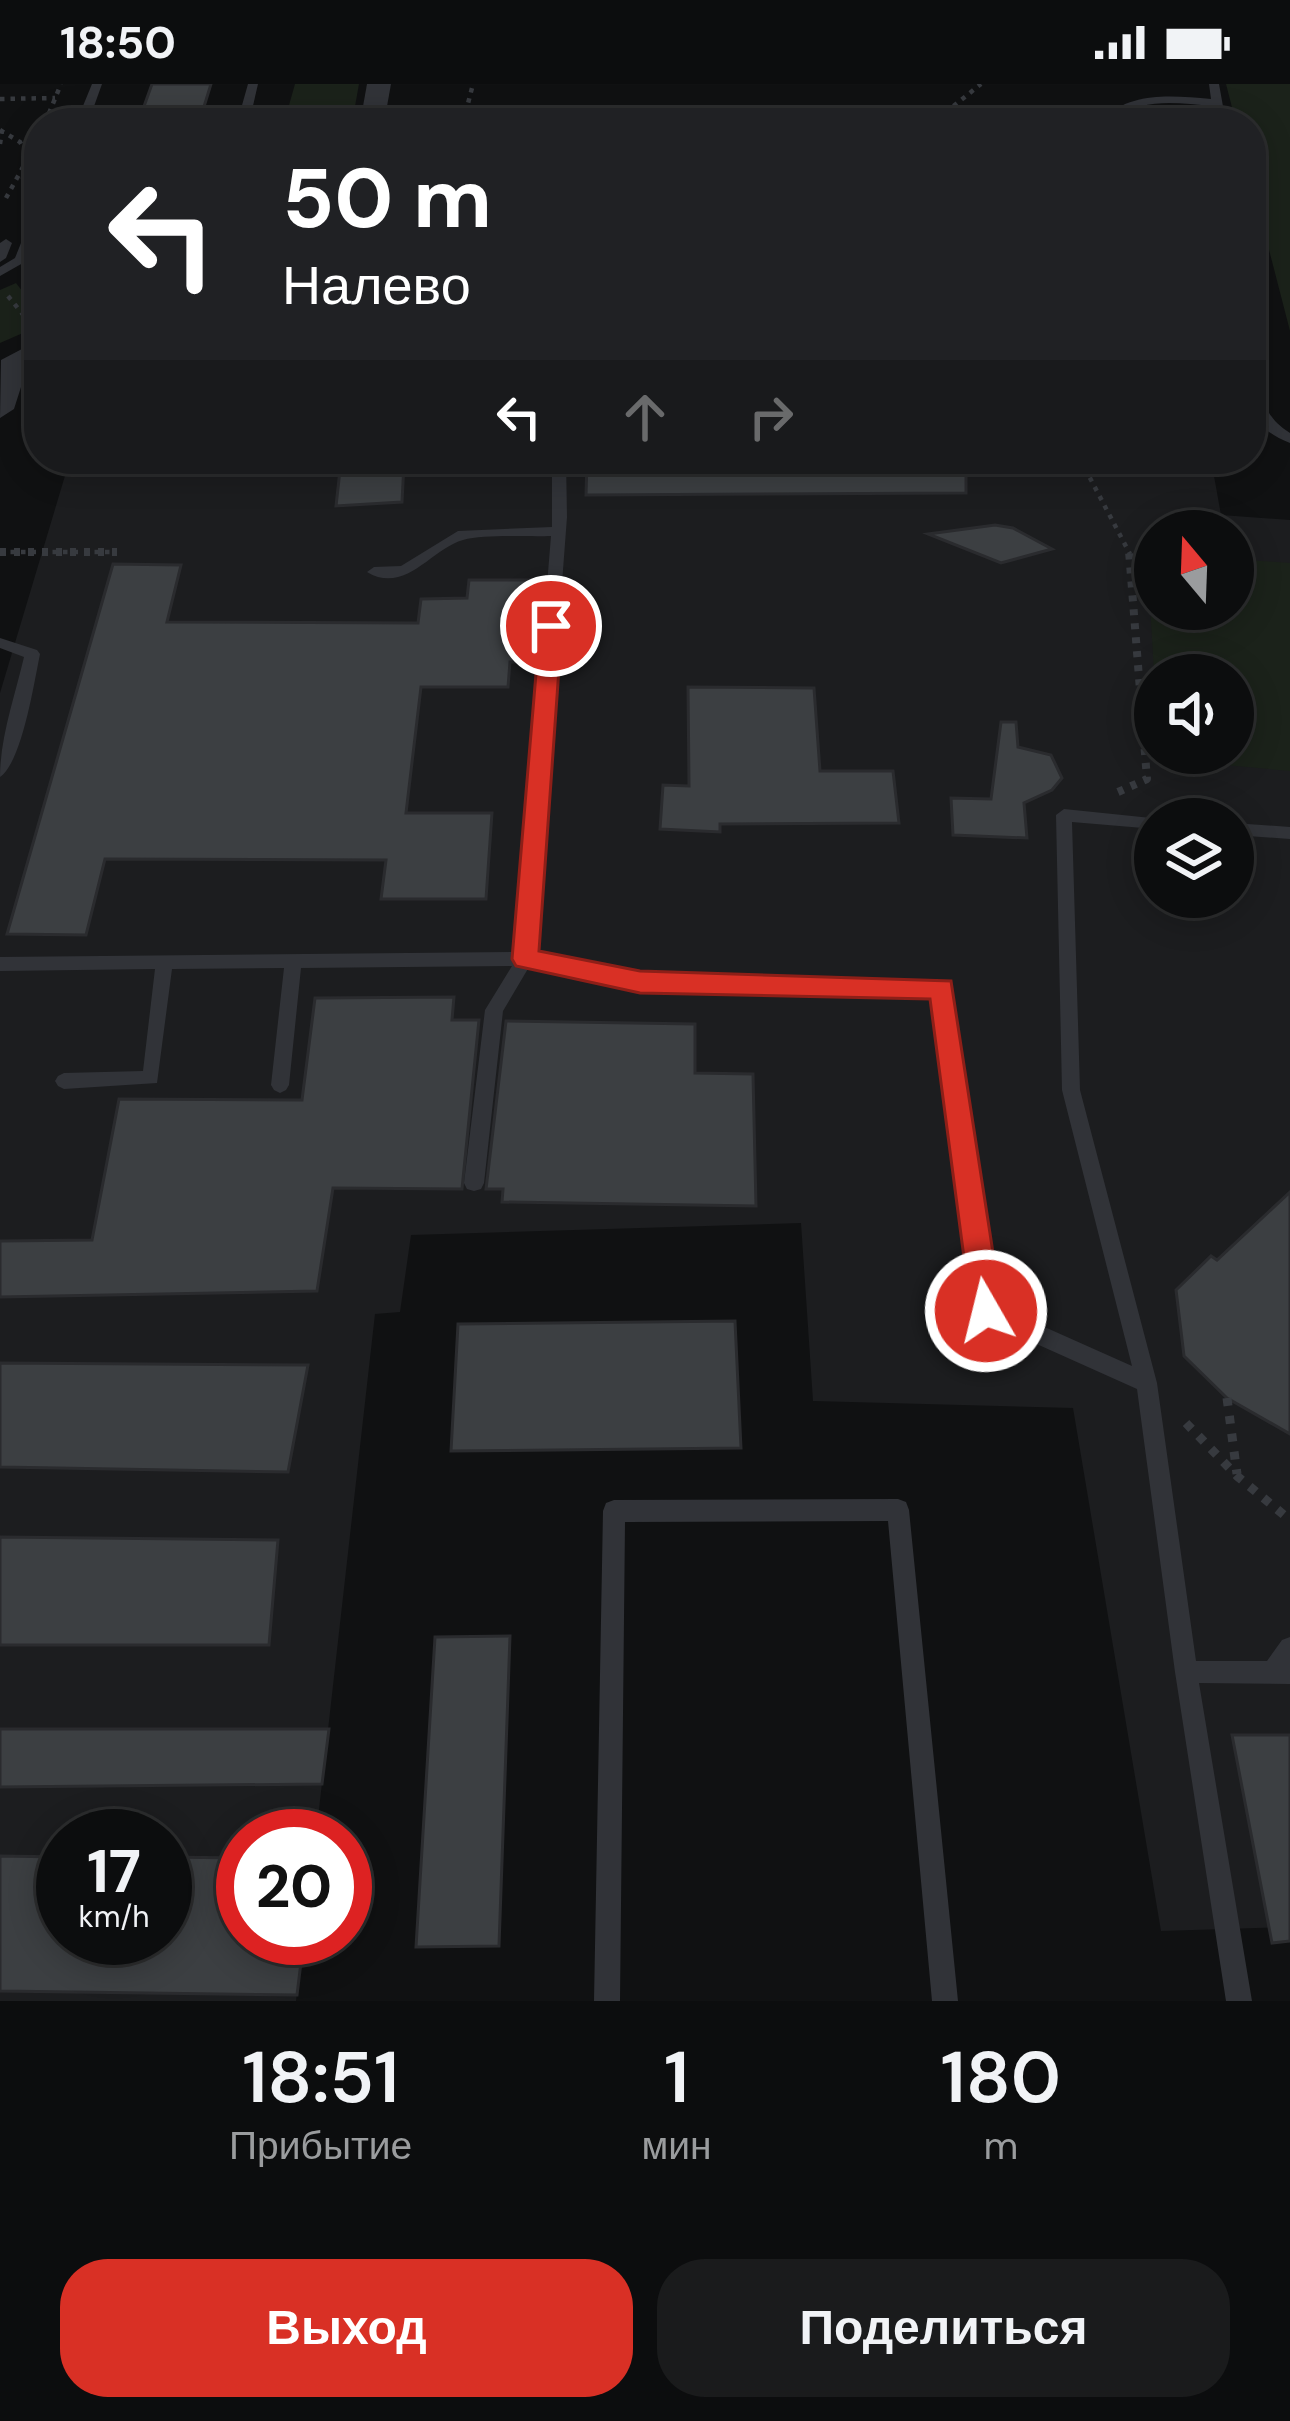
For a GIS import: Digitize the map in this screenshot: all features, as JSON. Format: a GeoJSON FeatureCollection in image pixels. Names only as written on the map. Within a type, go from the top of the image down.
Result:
{"type":"FeatureCollection","features":[{"type":"Feature","properties":{"kind":"lane"},"geometry":{"type":"LineString","coordinates":[[1214,84],[1218,108]]}},
{"type":"Feature","properties":{"kind":"lane"},"geometry":{"type":"LineString","coordinates":[[1120,108],[1164,98],[1217,103]]}},
{"type":"Feature","properties":{"kind":"lane"},"geometry":{"type":"LineString","coordinates":[[0,258],[6,243]]}},
{"type":"Feature","properties":{"kind":"lane"},"geometry":{"type":"LineString","coordinates":[[20,260],[24,250]]}},
{"type":"Feature","properties":{"kind":"lane"},"geometry":{"type":"LineString","coordinates":[[0,272],[24,260]]}},
{"type":"Feature","properties":{"kind":"lane"},"geometry":{"type":"LineString","coordinates":[[474,1183],[494,1010],[525,959],[559,531],[559,474]]}},
{"type":"Feature","properties":{"kind":"lane"},"geometry":{"type":"LineString","coordinates":[[374,572],[404,572],[458,536],[559,531]]}},
{"type":"Feature","properties":{"kind":"lane"},"geometry":{"type":"LineString","coordinates":[[0,644],[32,653],[17,724],[0,771]]}},
{"type":"Feature","properties":{"kind":"lane"},"geometry":{"type":"LineString","coordinates":[[1134,821],[1064,815],[1071,1090],[1147,1383],[1186,1672],[1239,2001]]}},
{"type":"Feature","properties":{"kind":"lane"},"geometry":{"type":"LineString","coordinates":[[1254,830],[1290,833]]}},
{"type":"Feature","properties":{"kind":"lane"},"geometry":{"type":"LineString","coordinates":[[0,964],[525,959],[640,982],[942,988],[986,1311],[1147,1383]]}},
{"type":"Feature","properties":{"kind":"lane"},"geometry":{"type":"LineString","coordinates":[[64,1081],[151,1078],[164,964]]}},
{"type":"Feature","properties":{"kind":"lane"},"geometry":{"type":"LineString","coordinates":[[280,1085],[293,964]]}},
{"type":"Feature","properties":{"kind":"lane"},"geometry":{"type":"LineString","coordinates":[[607,2001],[614,1511],[898,1510],[945,2001]]}},
{"type":"Feature","properties":{"kind":"lane"},"geometry":{"type":"LineString","coordinates":[[1186,1672],[1282,1672],[1290,1648]]}},
{"type":"Feature","properties":{"kind":"path"},"geometry":{"type":"LineString","coordinates":[[51,108],[61,84]]}},
{"type":"Feature","properties":{"kind":"path"},"geometry":{"type":"LineString","coordinates":[[951,108],[981,84]]}},
{"type":"Feature","properties":{"kind":"path"},"geometry":{"type":"LineString","coordinates":[[0,99],[55,98]]}},
{"type":"Feature","properties":{"kind":"path"},"geometry":{"type":"LineString","coordinates":[[0,144],[1,131],[24,149]]}},
{"type":"Feature","properties":{"kind":"path"},"geometry":{"type":"LineString","coordinates":[[6,198],[24,164]]}},
{"type":"Feature","properties":{"kind":"path"},"geometry":{"type":"LineString","coordinates":[[0,189],[10,189]]}},
{"type":"Feature","properties":{"kind":"path"},"geometry":{"type":"LineString","coordinates":[[0,286],[24,316]]}},
{"type":"Feature","properties":{"kind":"path"},"geometry":{"type":"LineString","coordinates":[[1064,815],[1147,779],[1130,554],[1088,474]]}},
{"type":"Feature","properties":{"kind":"path"},"geometry":{"type":"LineString","coordinates":[[0,552],[117,553]]}},
{"type":"Feature","properties":{"kind":"path"},"geometry":{"type":"LineString","coordinates":[[1147,1383],[1238,1476],[1290,1520]]}},
{"type":"Feature","properties":{"kind":"path"},"geometry":{"type":"LineString","coordinates":[[1227,1398],[1238,1476]]}},
{"type":"Feature","properties":{"kind":"shaded area"},"geometry":{"type":"Polygon","coordinates":[[[295,84],[359,84],[355,108],[288,108],[295,84]]]}},
{"type":"Feature","properties":{"kind":"shaded area"},"geometry":{"type":"Polygon","coordinates":[[[1226,84],[1290,84],[1290,331],[1266,238],[1266,108],[1232,108],[1226,84]]]}},
{"type":"Feature","properties":{"kind":"shaded area"},"geometry":{"type":"Polygon","coordinates":[[[16,283],[24,293],[24,333],[0,343],[0,290],[16,283]]]}},
{"type":"Feature","properties":{"kind":"shaded area"},"geometry":{"type":"Polygon","coordinates":[[[66,474],[1214,474],[1220,510],[1134,510],[1134,630],[1254,630],[1254,517],[1290,520],[1290,1927],[1161,1931],[1073,1408],[813,1401],[801,1223],[411,1235],[400,1312],[375,1314],[319,1809],[216,1809],[216,1965],[301,1965],[296,2001],[0,2001],[0,693],[66,474]]]}},
{"type":"Feature","properties":{"kind":"shaded area"},"geometry":{"type":"Polygon","coordinates":[[[1254,560],[1290,563],[1290,771],[1254,768],[1254,654],[1153,654],[1152,630],[1254,630],[1254,560]]]}},
{"type":"Feature","properties":{"kind":"building"},"geometry":{"type":"Polygon","coordinates":[[[152,84],[211,84],[204,108],[143,108],[152,84]]]}},
{"type":"Feature","properties":{"kind":"building"},"geometry":{"type":"Polygon","coordinates":[[[340,474],[403,474],[402,502],[336,506],[340,474]]]}},
{"type":"Feature","properties":{"kind":"building"},"geometry":{"type":"Polygon","coordinates":[[[587,474],[966,474],[966,493],[586,495],[587,474]]]}},
{"type":"Feature","properties":{"kind":"building"},"geometry":{"type":"Polygon","coordinates":[[[995,525],[1013,528],[1052,549],[1001,563],[928,534],[995,525]]]}},
{"type":"Feature","properties":{"kind":"building"},"geometry":{"type":"Polygon","coordinates":[[[113,564],[181,565],[167,622],[418,623],[421,599],[467,598],[469,580],[537,580],[532,662],[510,662],[508,687],[421,687],[406,813],[492,813],[486,899],[381,899],[386,860],[105,859],[86,935],[7,934],[113,564]]]}},
{"type":"Feature","properties":{"kind":"building"},"geometry":{"type":"Polygon","coordinates":[[[688,687],[814,688],[820,771],[893,771],[899,823],[720,824],[720,832],[660,829],[663,785],[689,786],[688,687]]]}},
{"type":"Feature","properties":{"kind":"building"},"geometry":{"type":"Polygon","coordinates":[[[1001,722],[1016,722],[1018,747],[1051,755],[1062,778],[1052,790],[1024,803],[1027,838],[953,835],[951,798],[991,799],[1001,722]]]}},
{"type":"Feature","properties":{"kind":"building"},"geometry":{"type":"Polygon","coordinates":[[[454,997],[452,1020],[479,1020],[462,1189],[333,1188],[317,1291],[0,1297],[0,1241],[92,1240],[119,1099],[302,1100],[315,998],[454,997]]]}},
{"type":"Feature","properties":{"kind":"building"},"geometry":{"type":"Polygon","coordinates":[[[506,1021],[695,1024],[695,1073],[753,1074],[756,1206],[502,1202],[503,1189],[486,1189],[506,1021]]]}},
{"type":"Feature","properties":{"kind":"building"},"geometry":{"type":"Polygon","coordinates":[[[1290,1192],[1290,1434],[1227,1398],[1184,1356],[1176,1290],[1211,1256],[1217,1260],[1290,1192]]]}},
{"type":"Feature","properties":{"kind":"building"},"geometry":{"type":"Polygon","coordinates":[[[735,1321],[741,1448],[451,1451],[458,1324],[735,1321]]]}},
{"type":"Feature","properties":{"kind":"building"},"geometry":{"type":"Polygon","coordinates":[[[0,1363],[308,1365],[288,1472],[0,1467],[0,1363]]]}},
{"type":"Feature","properties":{"kind":"building"},"geometry":{"type":"Polygon","coordinates":[[[0,1537],[278,1540],[269,1645],[0,1645],[0,1537]]]}},
{"type":"Feature","properties":{"kind":"building"},"geometry":{"type":"Polygon","coordinates":[[[510,1636],[499,1946],[416,1947],[435,1637],[510,1636]]]}},
{"type":"Feature","properties":{"kind":"building"},"geometry":{"type":"Polygon","coordinates":[[[0,1729],[329,1729],[322,1784],[0,1787],[0,1729]]]}},
{"type":"Feature","properties":{"kind":"building"},"geometry":{"type":"Polygon","coordinates":[[[1232,1735],[1290,1735],[1290,1941],[1272,1943],[1232,1735]]]}},
{"type":"Feature","properties":{"kind":"building"},"geometry":{"type":"Polygon","coordinates":[[[0,1856],[36,1857],[36,1965],[192,1965],[192,1857],[216,1858],[216,1965],[301,1965],[297,1995],[0,1991],[0,1856]]]}},
{"type":"Feature","properties":{"kind":"route"},"geometry":{"type":"LineString","coordinates":[[551,626],[525,959],[640,982],[942,988],[986,1311]]}}]}
